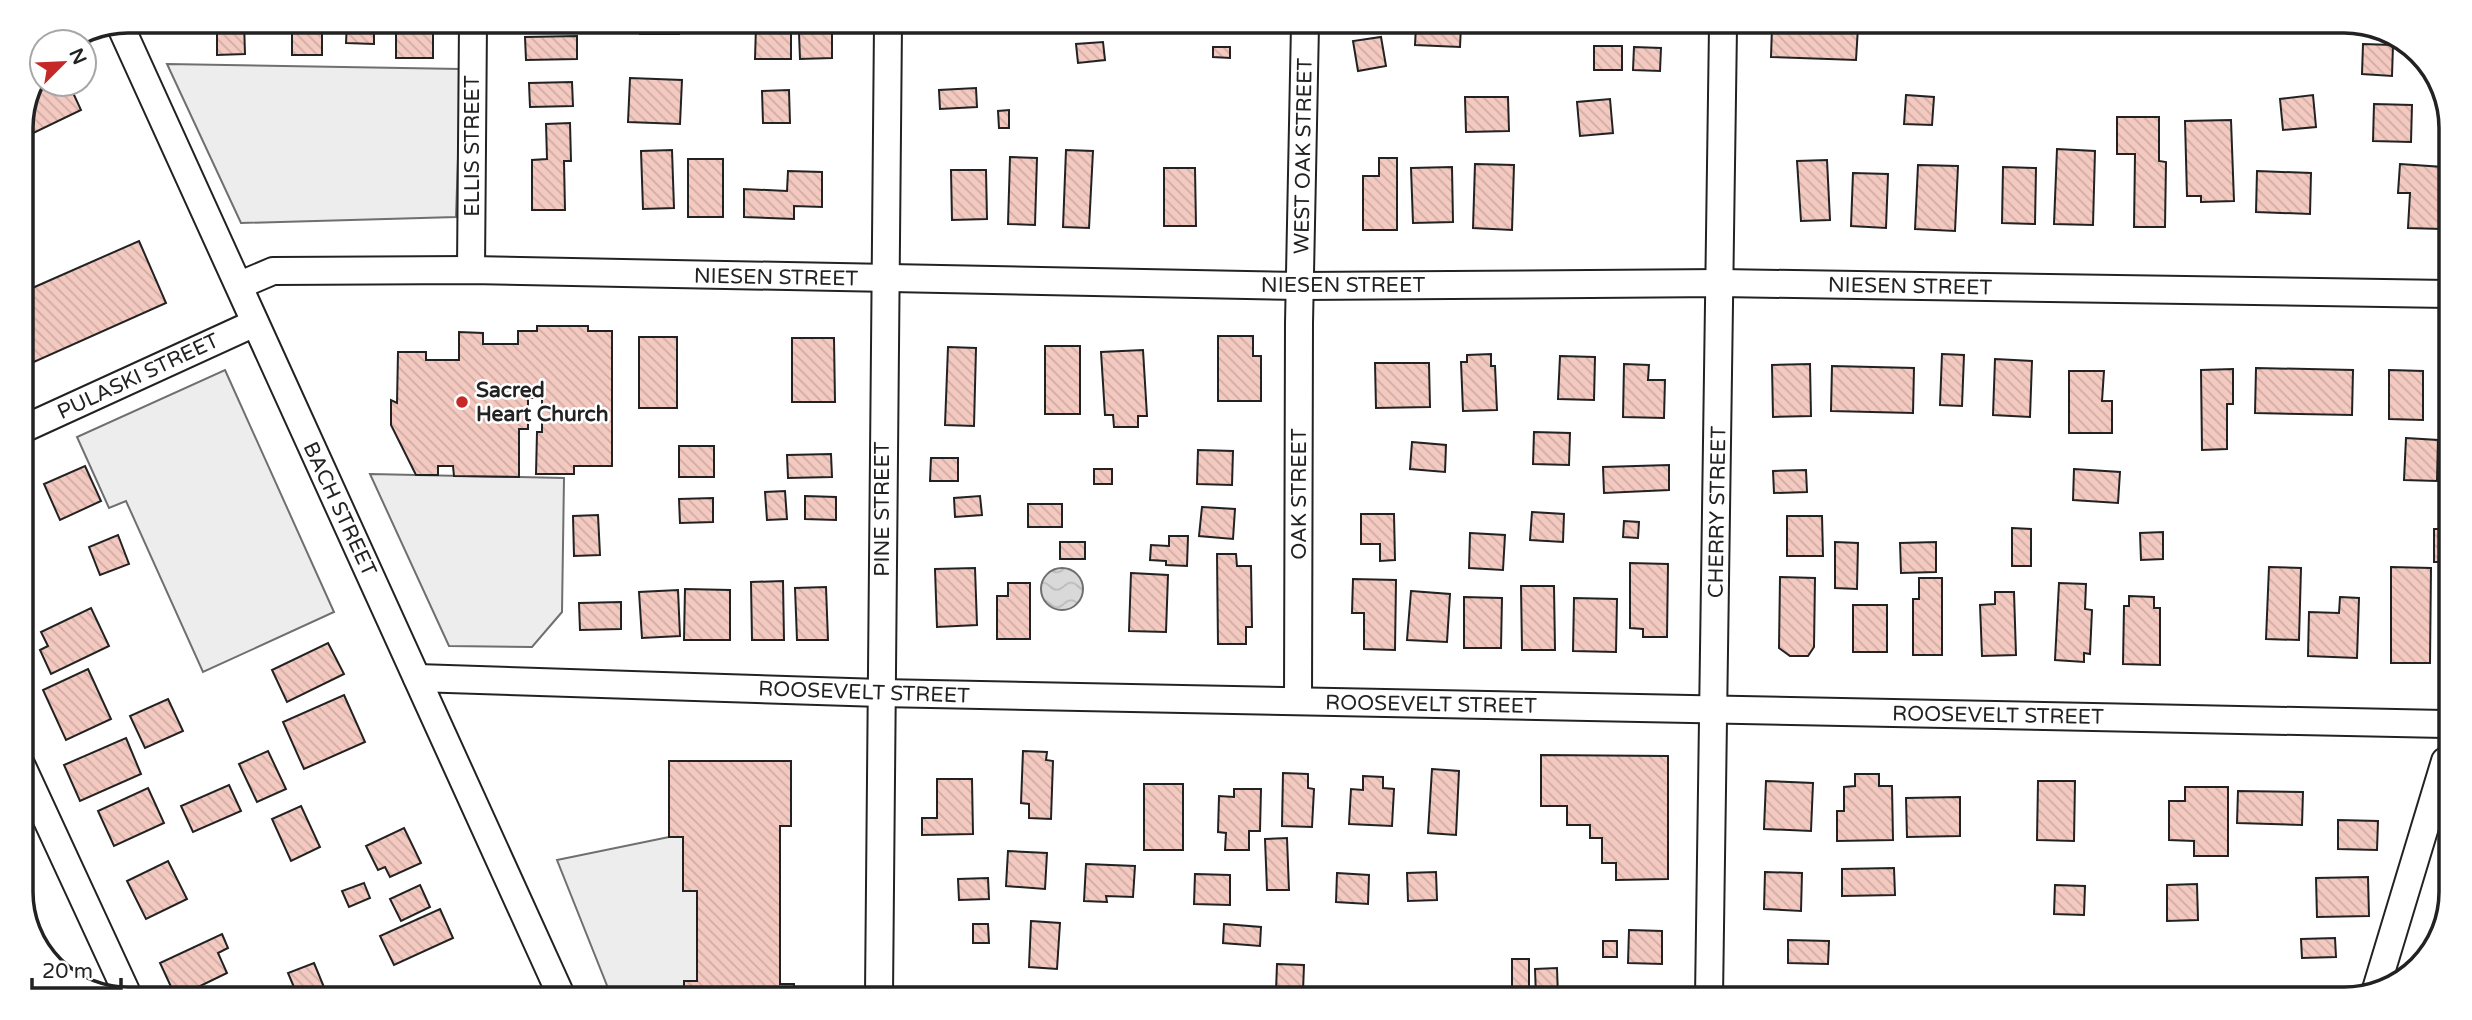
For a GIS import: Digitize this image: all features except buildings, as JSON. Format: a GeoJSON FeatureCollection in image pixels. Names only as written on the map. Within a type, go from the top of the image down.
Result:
{"type":"FeatureCollection","features":[{"type":"Feature","properties":{"kind":"street","name":"ELLIS STREET"},"geometry":{"type":"LineString","coordinates":[[471,270],[473,33]]}},
{"type":"Feature","properties":{"kind":"street","name":"PINE STREET"},"geometry":{"type":"LineString","coordinates":[[879,987],[888,33]]}},
{"type":"Feature","properties":{"kind":"street","name":"WEST OAK STREET"},"geometry":{"type":"LineString","coordinates":[[1300,286],[1306,33]]}},
{"type":"Feature","properties":{"kind":"street","name":"CHERRY STREET"},"geometry":{"type":"LineString","coordinates":[[1709,987],[1723,33]]}},
{"type":"Feature","properties":{"kind":"street","name":"BACH STREET"},"geometry":{"type":"LineString","coordinates":[[124,34],[557,987]]}},
{"type":"Feature","properties":{"kind":"street","name":"NIESEN STREET"},"geometry":{"type":"LineString","coordinates":[[240,285],[274,271],[471,270],[1300,286],[1721,283],[2439,295]]}},
{"type":"Feature","properties":{"kind":"street","name":"OAK STREET"},"geometry":{"type":"LineString","coordinates":[[1298,701],[1300,286]]}},
{"type":"Feature","properties":{"kind":"street","name":"PULASKI STREET"},"geometry":{"type":"LineString","coordinates":[[33,425],[255,323]]}},
{"type":"Feature","properties":{"kind":"street","name":"ROOSEVELT STREET"},"geometry":{"type":"LineString","coordinates":[[417,678],[881,693],[2439,724]]}},
{"type":"Feature","properties":{"kind":"street"},"geometry":{"type":"LineString","coordinates":[[2378,980],[2439,781]]}},
{"type":"Feature","properties":{"kind":"street"},"geometry":{"type":"LineString","coordinates":[[33,790],[124,986]]}},
{"type":"Feature","properties":{"kind":"shaded area"},"geometry":{"type":"Polygon","coordinates":[[[167,64],[461,69],[456,217],[241,223],[167,64]]]}},
{"type":"Feature","properties":{"kind":"shaded area"},"geometry":{"type":"Polygon","coordinates":[[[225,370],[334,612],[203,672],[126,501],[109,508],[77,437],[225,370]]]}},
{"type":"Feature","properties":{"kind":"shaded area"},"geometry":{"type":"Polygon","coordinates":[[[370,474],[564,478],[562,612],[532,647],[449,646],[370,474]]]}},
{"type":"Feature","properties":{"kind":"shaded area"},"geometry":{"type":"Polygon","coordinates":[[[669,837],[683,837],[683,891],[697,891],[697,981],[684,982],[684,987],[608,987],[557,860],[669,837]]]}},
{"type":"Feature","properties":{"kind":"water"},"geometry":{"type":"Polygon","coordinates":[[[1062,568],[1077,574],[1083,589],[1077,604],[1062,610],[1047,604],[1041,589],[1047,574],[1062,568]]]}},
{"type":"Feature","properties":{"kind":"place","name":"Sacred Heart Church"},"geometry":{"type":"Point","coordinates":[462,402]}}]}
